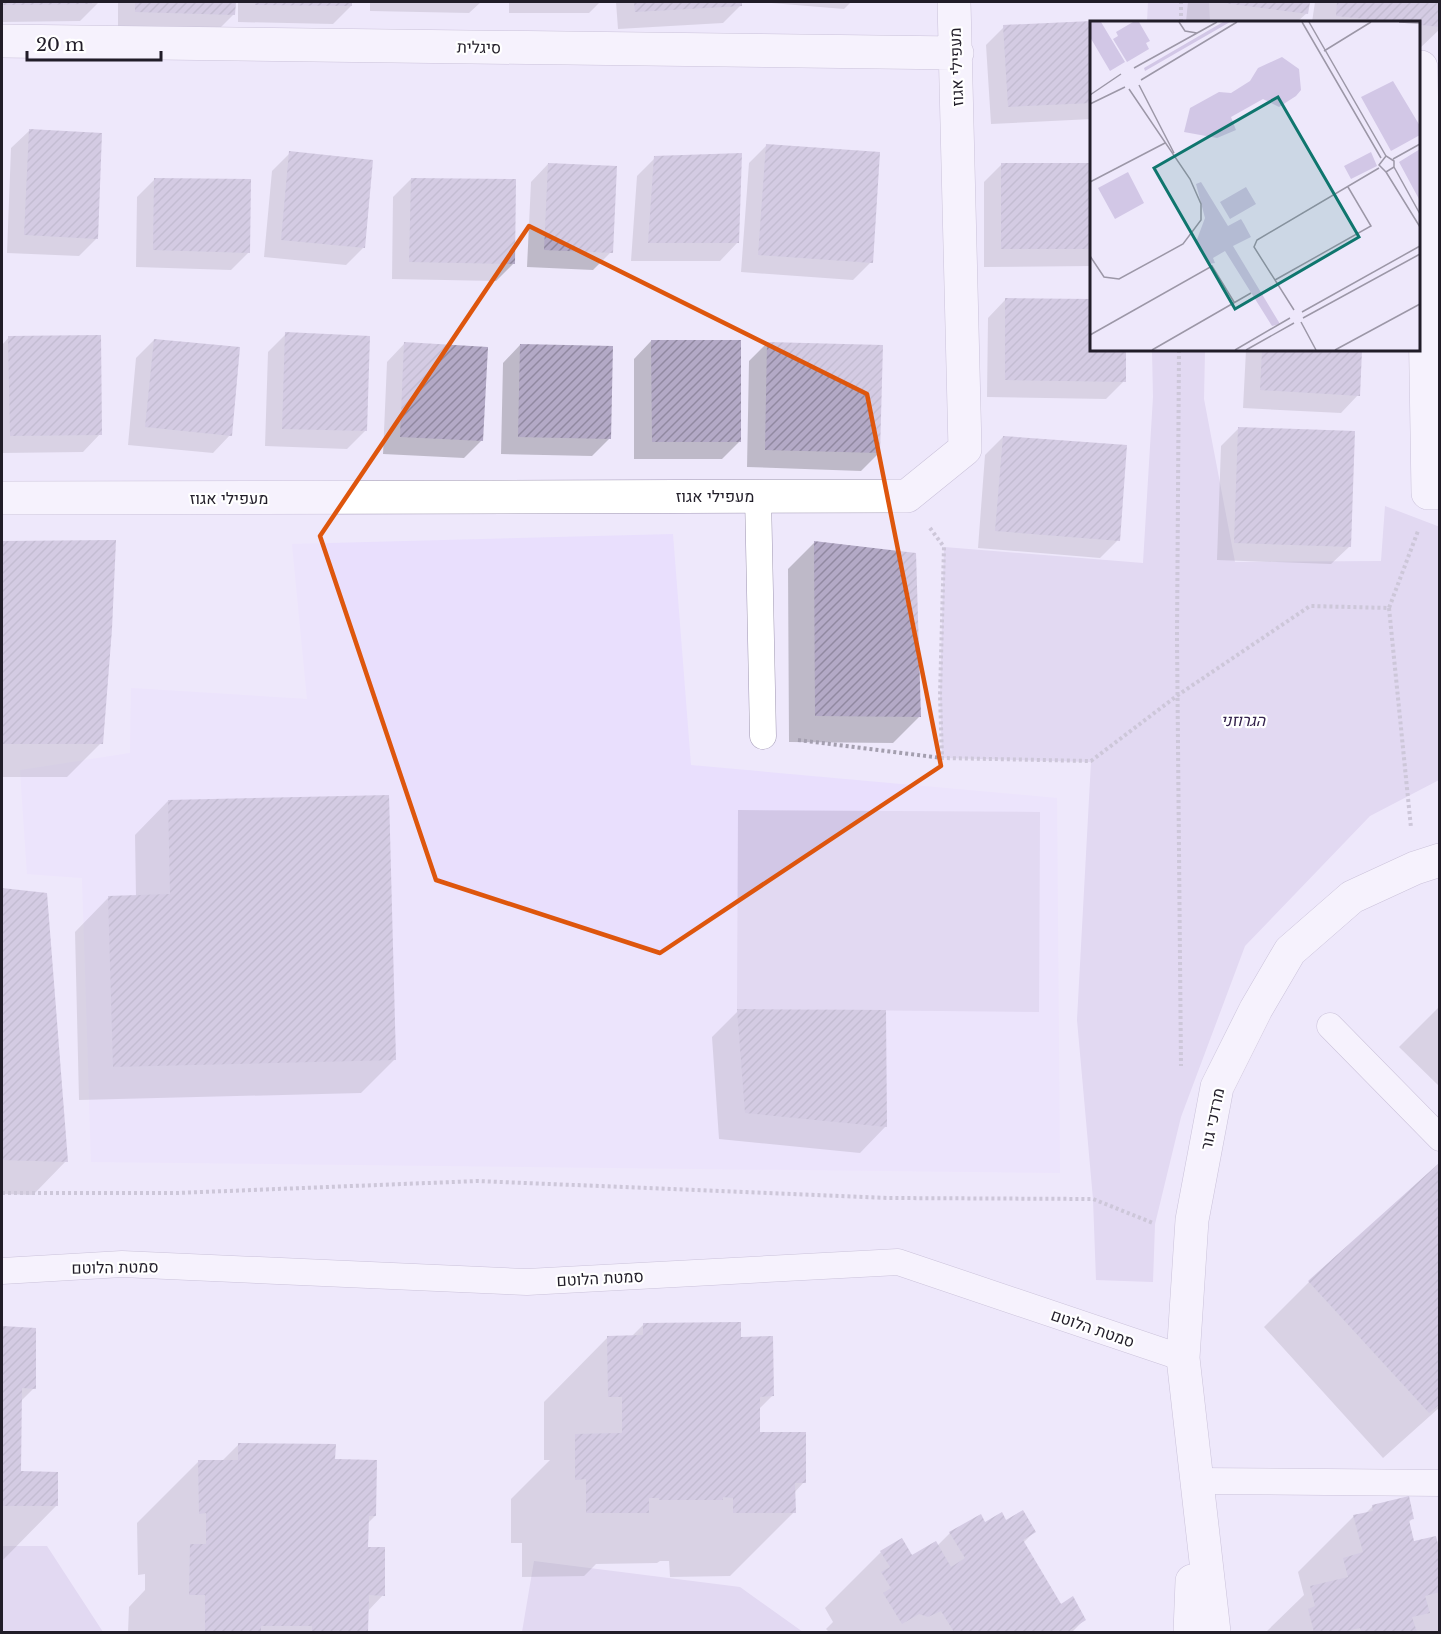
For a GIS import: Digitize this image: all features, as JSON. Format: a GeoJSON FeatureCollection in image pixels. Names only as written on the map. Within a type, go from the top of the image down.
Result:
{"type":"FeatureCollection","features":[{"type":"Feature","properties":{"kind":"street","name":"מעפילי אגוז"},"geometry":{"type":"LineString","coordinates":[[2,498],[907,496],[965,448],[954,2]]}},
{"type":"Feature","properties":{"kind":"street","name":"סיגלית"},"geometry":{"type":"LineString","coordinates":[[2,41],[957,53]]}},
{"type":"Feature","properties":{"kind":"street"},"geometry":{"type":"LineString","coordinates":[[1426,67],[1434,493]]}},
{"type":"Feature","properties":{"kind":"street","name":"מרדכי גור"},"geometry":{"type":"LineString","coordinates":[[1215,1632],[1183,1358],[1192,1220],[1217,1087],[1256,1009],[1290,951],[1352,897],[1427,864]]}},
{"type":"Feature","properties":{"kind":"street","name":"מרדכי גור"},"geometry":{"type":"LineString","coordinates":[[1190,1632],[1197,1481]]}},
{"type":"Feature","properties":{"kind":"lane"},"geometry":{"type":"LineString","coordinates":[[758,496],[763,736]]}},
{"type":"Feature","properties":{"kind":"lane"},"geometry":{"type":"LineString","coordinates":[[1330,1026],[1440,1138]]}},
{"type":"Feature","properties":{"kind":"lane","name":"סמטת הלוטם"},"geometry":{"type":"LineString","coordinates":[[2,1272],[122,1264],[527,1282],[898,1262],[1183,1358]]}},
{"type":"Feature","properties":{"kind":"lane"},"geometry":{"type":"LineString","coordinates":[[1197,1481],[1440,1483]]}},
{"type":"Feature","properties":{"kind":"path"},"geometry":{"type":"LineString","coordinates":[[1181,2],[1181,21]]}},
{"type":"Feature","properties":{"kind":"path"},"geometry":{"type":"LineString","coordinates":[[1179,351],[1178,695],[1181,1070]]}},
{"type":"Feature","properties":{"kind":"path"},"geometry":{"type":"LineString","coordinates":[[1427,864],[1389,608],[1434,493]]}},
{"type":"Feature","properties":{"kind":"path"},"geometry":{"type":"LineString","coordinates":[[907,496],[944,547],[940,695],[942,758]]}},
{"type":"Feature","properties":{"kind":"path"},"geometry":{"type":"LineString","coordinates":[[763,736],[942,758],[1091,761],[1178,695],[1310,606],[1389,608]]}},
{"type":"Feature","properties":{"kind":"path"},"geometry":{"type":"LineString","coordinates":[[2,1193],[177,1193],[478,1181],[889,1198],[1093,1199],[1155,1224]]}},
{"type":"Feature","properties":{"kind":"highlighted area"},"geometry":{"type":"Polygon","coordinates":[[[529,226],[867,394],[941,766],[660,953],[436,880],[320,536],[529,226]]]}},
{"type":"Feature","properties":{"kind":"shaded area"},"geometry":{"type":"Polygon","coordinates":[[[673,534],[691,765],[1057,798],[1060,1173],[91,1162],[82,878],[27,874],[20,770],[130,753],[131,688],[307,699],[292,544],[673,534]]]}},
{"type":"Feature","properties":{"kind":"green space"},"geometry":{"type":"Polygon","coordinates":[[[1148,2],[1209,2],[1210,21],[1147,21],[1148,2]]]}},
{"type":"Feature","properties":{"kind":"green space","name":"הגרוזני"},"geometry":{"type":"Polygon","coordinates":[[[1152,351],[1205,351],[1204,399],[1235,562],[1381,561],[1385,506],[1440,527],[1439,780],[1370,816],[1245,946],[1181,1117],[1155,1224],[1153,1282],[1096,1280],[1093,1199],[1077,1020],[1091,762],[942,758],[940,695],[944,547],[1143,563],[1153,397],[1152,351]]]}},
{"type":"Feature","properties":{"kind":"green space"},"geometry":{"type":"Polygon","coordinates":[[[738,810],[1040,812],[1039,1012],[737,1009],[738,810]]]}},
{"type":"Feature","properties":{"kind":"green space"},"geometry":{"type":"Polygon","coordinates":[[[2,1546],[47,1546],[103,1632],[2,1632],[2,1546]]]}},
{"type":"Feature","properties":{"kind":"green space"},"geometry":{"type":"Polygon","coordinates":[[[534,1561],[740,1587],[803,1632],[522,1632],[534,1561]]]}},
{"type":"Feature","properties":{"kind":"building"},"geometry":{"type":"Polygon","coordinates":[[[2,2],[92,2],[92,4],[2,5],[2,2]]]}},
{"type":"Feature","properties":{"kind":"building"},"geometry":{"type":"Polygon","coordinates":[[[135,2],[236,2],[235,15],[135,12],[135,2]]]}},
{"type":"Feature","properties":{"kind":"building"},"geometry":{"type":"Polygon","coordinates":[[[255,2],[352,2],[352,6],[255,5],[255,2]]]}},
{"type":"Feature","properties":{"kind":"building"},"geometry":{"type":"Polygon","coordinates":[[[634,2],[742,2],[742,6],[635,12],[634,2]]]}},
{"type":"Feature","properties":{"kind":"building"},"geometry":{"type":"Polygon","coordinates":[[[1216,2],[1310,2],[1308,14],[1216,2]]]}},
{"type":"Feature","properties":{"kind":"building"},"geometry":{"type":"Polygon","coordinates":[[[1337,2],[1440,2],[1440,27],[1420,25],[1420,21],[1383,21],[1336,16],[1337,2]]]}},
{"type":"Feature","properties":{"kind":"building"},"geometry":{"type":"Polygon","coordinates":[[[1090,21],[1090,103],[1008,107],[1003,25],[1090,21]]]}},
{"type":"Feature","properties":{"kind":"building"},"geometry":{"type":"Polygon","coordinates":[[[29,129],[102,133],[98,239],[24,235],[29,129]]]}},
{"type":"Feature","properties":{"kind":"building"},"geometry":{"type":"Polygon","coordinates":[[[766,144],[880,152],[873,263],[758,255],[766,144]]]}},
{"type":"Feature","properties":{"kind":"building"},"geometry":{"type":"Polygon","coordinates":[[[289,151],[373,160],[365,248],[281,240],[289,151]]]}},
{"type":"Feature","properties":{"kind":"building"},"geometry":{"type":"Polygon","coordinates":[[[742,153],[739,243],[648,243],[654,156],[742,153]]]}},
{"type":"Feature","properties":{"kind":"building"},"geometry":{"type":"Polygon","coordinates":[[[548,163],[617,166],[613,253],[544,250],[548,163]]]}},
{"type":"Feature","properties":{"kind":"building"},"geometry":{"type":"Polygon","coordinates":[[[1001,163],[1090,163],[1090,249],[1001,249],[1001,163]]]}},
{"type":"Feature","properties":{"kind":"building"},"geometry":{"type":"Polygon","coordinates":[[[154,178],[251,179],[250,253],[153,250],[154,178]]]}},
{"type":"Feature","properties":{"kind":"building"},"geometry":{"type":"Polygon","coordinates":[[[411,178],[516,179],[515,264],[409,262],[411,178]]]}},
{"type":"Feature","properties":{"kind":"building"},"geometry":{"type":"Polygon","coordinates":[[[1005,298],[1090,299],[1090,351],[1126,351],[1126,382],[1005,380],[1005,298]]]}},
{"type":"Feature","properties":{"kind":"building"},"geometry":{"type":"Polygon","coordinates":[[[285,332],[370,336],[367,431],[282,429],[285,332]]]}},
{"type":"Feature","properties":{"kind":"building"},"geometry":{"type":"Polygon","coordinates":[[[101,335],[102,435],[10,436],[8,336],[101,335]]]}},
{"type":"Feature","properties":{"kind":"building"},"geometry":{"type":"Polygon","coordinates":[[[154,339],[240,347],[232,436],[145,427],[154,339]]]}},
{"type":"Feature","properties":{"kind":"building"},"geometry":{"type":"Polygon","coordinates":[[[651,340],[741,340],[741,442],[652,442],[651,340]]]}},
{"type":"Feature","properties":{"kind":"building"},"geometry":{"type":"Polygon","coordinates":[[[404,342],[488,347],[483,441],[400,437],[404,342]]]}},
{"type":"Feature","properties":{"kind":"building"},"geometry":{"type":"Polygon","coordinates":[[[767,342],[883,345],[880,453],[765,450],[767,342]]]}},
{"type":"Feature","properties":{"kind":"building"},"geometry":{"type":"Polygon","coordinates":[[[520,344],[613,346],[611,439],[518,437],[520,344]]]}},
{"type":"Feature","properties":{"kind":"building"},"geometry":{"type":"Polygon","coordinates":[[[1262,351],[1362,351],[1360,396],[1260,390],[1262,351]]]}},
{"type":"Feature","properties":{"kind":"building"},"geometry":{"type":"Polygon","coordinates":[[[1238,427],[1355,431],[1351,547],[1234,543],[1238,427]]]}},
{"type":"Feature","properties":{"kind":"building"},"geometry":{"type":"Polygon","coordinates":[[[1003,436],[1127,445],[1120,541],[995,531],[1003,436]]]}},
{"type":"Feature","properties":{"kind":"building"},"geometry":{"type":"Polygon","coordinates":[[[116,540],[103,744],[2,744],[2,541],[116,540]]]}},
{"type":"Feature","properties":{"kind":"building"},"geometry":{"type":"Polygon","coordinates":[[[814,541],[916,553],[921,717],[815,716],[814,541]]]}},
{"type":"Feature","properties":{"kind":"building"},"geometry":{"type":"Polygon","coordinates":[[[389,795],[396,1060],[113,1067],[108,896],[170,894],[168,800],[389,795]]]}},
{"type":"Feature","properties":{"kind":"building"},"geometry":{"type":"Polygon","coordinates":[[[2,888],[47,893],[68,1162],[2,1160],[2,888]]]}},
{"type":"Feature","properties":{"kind":"building"},"geometry":{"type":"Polygon","coordinates":[[[737,1009],[886,1010],[887,1127],[745,1113],[737,1009]]]}},
{"type":"Feature","properties":{"kind":"building"},"geometry":{"type":"Polygon","coordinates":[[[1438,1164],[1440,1404],[1429,1413],[1308,1281],[1438,1164]]]}},
{"type":"Feature","properties":{"kind":"building"},"geometry":{"type":"Polygon","coordinates":[[[741,1322],[741,1337],[773,1336],[774,1396],[760,1397],[760,1432],[806,1432],[806,1483],[795,1483],[796,1513],[733,1513],[733,1498],[723,1497],[723,1500],[649,1498],[649,1513],[586,1513],[586,1479],[575,1480],[575,1434],[622,1433],[622,1397],[608,1397],[607,1336],[643,1335],[643,1323],[741,1322]]]}},
{"type":"Feature","properties":{"kind":"building"},"geometry":{"type":"Polygon","coordinates":[[[2,1326],[36,1328],[36,1389],[22,1388],[21,1471],[58,1472],[58,1506],[2,1506],[2,1326]]]}},
{"type":"Feature","properties":{"kind":"building"},"geometry":{"type":"Polygon","coordinates":[[[238,1443],[336,1444],[335,1459],[377,1460],[376,1516],[369,1516],[368,1547],[385,1547],[385,1596],[369,1595],[368,1632],[312,1632],[312,1626],[261,1626],[261,1632],[205,1632],[205,1595],[189,1595],[190,1544],[206,1544],[206,1513],[199,1514],[198,1460],[238,1460],[238,1443]]]}},
{"type":"Feature","properties":{"kind":"building"},"geometry":{"type":"Polygon","coordinates":[[[1409,1496],[1414,1519],[1409,1520],[1414,1541],[1436,1536],[1440,1552],[1440,1592],[1425,1596],[1430,1613],[1412,1617],[1417,1632],[1361,1632],[1360,1628],[1342,1632],[1314,1632],[1308,1609],[1315,1606],[1310,1586],[1348,1577],[1343,1558],[1363,1552],[1353,1515],[1373,1511],[1372,1505],[1409,1496]]]}},
{"type":"Feature","properties":{"kind":"building"},"geometry":{"type":"Polygon","coordinates":[[[1023,1510],[1036,1532],[1023,1540],[1061,1604],[1073,1596],[1086,1620],[1070,1630],[1071,1632],[954,1632],[941,1611],[928,1617],[919,1614],[902,1624],[883,1593],[891,1588],[881,1572],[890,1567],[880,1551],[902,1538],[912,1555],[936,1541],[951,1567],[965,1558],[949,1532],[981,1514],[985,1522],[1002,1512],[1006,1520],[1023,1510]]]}}]}
